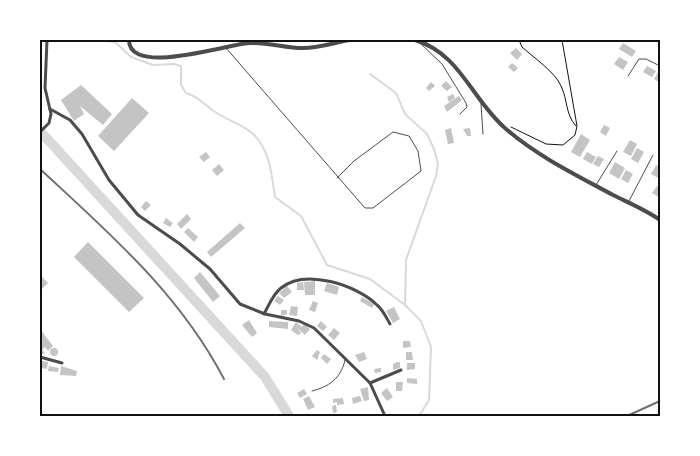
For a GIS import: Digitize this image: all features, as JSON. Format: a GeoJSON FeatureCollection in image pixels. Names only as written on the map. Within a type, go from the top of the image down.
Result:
{"type":"FeatureCollection","features":[{"type":"Feature","properties":{"kind":"street"},"geometry":{"type":"LineString","coordinates":[[40,132],[50,120],[50,109],[45,88],[47,40]]}},
{"type":"Feature","properties":{"kind":"street"},"geometry":{"type":"LineString","coordinates":[[129,40],[130,47],[137,55],[156,58],[252,43],[305,48],[349,40]]}},
{"type":"Feature","properties":{"kind":"street"},"geometry":{"type":"LineString","coordinates":[[417,41],[439,49],[450,59],[482,103],[503,127],[538,153],[660,220]]}},
{"type":"Feature","properties":{"kind":"street"},"geometry":{"type":"LineString","coordinates":[[50,109],[70,120],[82,134],[110,180],[138,215],[180,244],[210,269],[234,299],[264,314],[306,323],[345,357],[370,383],[385,416]]}},
{"type":"Feature","properties":{"kind":"street"},"geometry":{"type":"LineString","coordinates":[[264,314],[281,288],[304,279],[317,278],[364,295],[382,310],[390,324]]}},
{"type":"Feature","properties":{"kind":"street"},"geometry":{"type":"LineString","coordinates":[[40,357],[62,363]]}},
{"type":"Feature","properties":{"kind":"street"},"geometry":{"type":"LineString","coordinates":[[370,383],[401,370]]}},
{"type":"Feature","properties":{"kind":"lane"},"geometry":{"type":"LineString","coordinates":[[417,41],[442,64],[466,103],[467,107],[460,114]]}},
{"type":"Feature","properties":{"kind":"lane"},"geometry":{"type":"LineString","coordinates":[[225,47],[337,178],[365,208],[374,208],[421,171],[418,151],[409,136],[393,132],[354,161],[337,178]]}},
{"type":"Feature","properties":{"kind":"lane"},"geometry":{"type":"LineString","coordinates":[[628,76],[639,59],[646,59],[660,66]]}},
{"type":"Feature","properties":{"kind":"lane"},"geometry":{"type":"LineString","coordinates":[[482,103],[483,134]]}},
{"type":"Feature","properties":{"kind":"lane"},"geometry":{"type":"LineString","coordinates":[[595,186],[616,151]]}},
{"type":"Feature","properties":{"kind":"lane"},"geometry":{"type":"LineString","coordinates":[[628,202],[653,155]]}},
{"type":"Feature","properties":{"kind":"lane"},"geometry":{"type":"LineString","coordinates":[[312,391],[331,384],[338,377],[345,357]]}},
{"type":"Feature","properties":{"kind":"path"},"geometry":{"type":"LineString","coordinates":[[519,40],[522,47],[557,79],[562,86],[568,114],[577,126]]}},
{"type":"Feature","properties":{"kind":"path"},"geometry":{"type":"LineString","coordinates":[[503,127],[510,126],[546,144],[555,145],[563,145],[569,142],[575,135],[577,126],[562,40]]}},
{"type":"Feature","properties":{"kind":"building"},"geometry":{"type":"Polygon","coordinates":[[[623,43],[636,51],[632,57],[619,49],[623,43]]]}},
{"type":"Feature","properties":{"kind":"building"},"geometry":{"type":"Polygon","coordinates":[[[516,48],[522,54],[517,60],[510,53],[516,48]]]}},
{"type":"Feature","properties":{"kind":"building"},"geometry":{"type":"Polygon","coordinates":[[[619,57],[628,62],[623,70],[614,64],[619,57]]]}},
{"type":"Feature","properties":{"kind":"building"},"geometry":{"type":"Polygon","coordinates":[[[512,63],[518,68],[514,72],[508,67],[512,63]]]}},
{"type":"Feature","properties":{"kind":"building"},"geometry":{"type":"Polygon","coordinates":[[[647,66],[656,71],[652,77],[643,72],[647,66]]]}},
{"type":"Feature","properties":{"kind":"building"},"geometry":{"type":"Polygon","coordinates":[[[660,69],[660,83],[654,79],[660,69]]]}},
{"type":"Feature","properties":{"kind":"building"},"geometry":{"type":"Polygon","coordinates":[[[446,81],[452,87],[447,91],[441,86],[446,81]]]}},
{"type":"Feature","properties":{"kind":"building"},"geometry":{"type":"Polygon","coordinates":[[[431,82],[435,86],[429,91],[426,88],[431,82]]]}},
{"type":"Feature","properties":{"kind":"building"},"geometry":{"type":"Polygon","coordinates":[[[81,85],[112,114],[103,125],[80,106],[84,114],[74,121],[61,100],[81,85]]]}},
{"type":"Feature","properties":{"kind":"building"},"geometry":{"type":"Polygon","coordinates":[[[453,94],[455,98],[449,102],[447,97],[453,94]]]}},
{"type":"Feature","properties":{"kind":"building"},"geometry":{"type":"Polygon","coordinates":[[[459,96],[462,100],[447,112],[444,106],[459,96]]]}},
{"type":"Feature","properties":{"kind":"building"},"geometry":{"type":"Polygon","coordinates":[[[132,98],[149,113],[114,151],[98,136],[132,98]]]}},
{"type":"Feature","properties":{"kind":"building"},"geometry":{"type":"Polygon","coordinates":[[[604,125],[610,128],[606,136],[600,132],[604,125]]]}},
{"type":"Feature","properties":{"kind":"building"},"geometry":{"type":"Polygon","coordinates":[[[451,128],[454,143],[448,144],[445,130],[451,128]]]}},
{"type":"Feature","properties":{"kind":"building"},"geometry":{"type":"Polygon","coordinates":[[[470,128],[471,136],[467,136],[463,129],[470,128]]]}},
{"type":"Feature","properties":{"kind":"building"},"geometry":{"type":"Polygon","coordinates":[[[581,134],[590,140],[580,157],[571,152],[581,134]]]}},
{"type":"Feature","properties":{"kind":"building"},"geometry":{"type":"Polygon","coordinates":[[[630,140],[637,144],[631,156],[623,152],[630,140]]]}},
{"type":"Feature","properties":{"kind":"building"},"geometry":{"type":"Polygon","coordinates":[[[637,148],[644,152],[638,163],[631,159],[637,148]]]}},
{"type":"Feature","properties":{"kind":"building"},"geometry":{"type":"Polygon","coordinates":[[[206,152],[210,157],[204,162],[199,157],[206,152]]]}},
{"type":"Feature","properties":{"kind":"building"},"geometry":{"type":"Polygon","coordinates":[[[587,152],[596,157],[592,164],[583,159],[587,152]]]}},
{"type":"Feature","properties":{"kind":"building"},"geometry":{"type":"Polygon","coordinates":[[[598,156],[604,159],[599,167],[593,164],[598,156]]]}},
{"type":"Feature","properties":{"kind":"building"},"geometry":{"type":"Polygon","coordinates":[[[615,162],[625,168],[619,179],[609,173],[615,162]]]}},
{"type":"Feature","properties":{"kind":"building"},"geometry":{"type":"Polygon","coordinates":[[[219,164],[224,170],[217,176],[212,170],[219,164]]]}},
{"type":"Feature","properties":{"kind":"building"},"geometry":{"type":"Polygon","coordinates":[[[656,165],[660,167],[660,179],[651,174],[656,165]]]}},
{"type":"Feature","properties":{"kind":"building"},"geometry":{"type":"Polygon","coordinates":[[[626,170],[633,174],[628,183],[621,179],[626,170]]]}},
{"type":"Feature","properties":{"kind":"building"},"geometry":{"type":"Polygon","coordinates":[[[657,186],[660,187],[659,197],[652,193],[657,186]]]}},
{"type":"Feature","properties":{"kind":"building"},"geometry":{"type":"Polygon","coordinates":[[[146,201],[151,205],[145,211],[141,207],[146,201]]]}},
{"type":"Feature","properties":{"kind":"building"},"geometry":{"type":"Polygon","coordinates":[[[187,214],[191,219],[181,229],[177,224],[187,214]]]}},
{"type":"Feature","properties":{"kind":"building"},"geometry":{"type":"Polygon","coordinates":[[[166,218],[173,223],[170,227],[163,223],[166,218]]]}},
{"type":"Feature","properties":{"kind":"building"},"geometry":{"type":"Polygon","coordinates":[[[240,223],[245,228],[211,257],[207,252],[240,223]]]}},
{"type":"Feature","properties":{"kind":"building"},"geometry":{"type":"Polygon","coordinates":[[[188,228],[198,237],[194,242],[184,232],[188,228]]]}},
{"type":"Feature","properties":{"kind":"building"},"geometry":{"type":"Polygon","coordinates":[[[88,242],[144,298],[129,312],[74,257],[88,242]]]}},
{"type":"Feature","properties":{"kind":"building"},"geometry":{"type":"Polygon","coordinates":[[[200,272],[220,296],[213,302],[194,278],[200,272]]]}},
{"type":"Feature","properties":{"kind":"building"},"geometry":{"type":"Polygon","coordinates":[[[40,275],[48,283],[40,291],[40,275]]]}},
{"type":"Feature","properties":{"kind":"building"},"geometry":{"type":"Polygon","coordinates":[[[315,281],[315,295],[305,295],[304,282],[315,281]]]}},
{"type":"Feature","properties":{"kind":"building"},"geometry":{"type":"Polygon","coordinates":[[[303,282],[304,290],[297,290],[297,283],[303,282]]]}},
{"type":"Feature","properties":{"kind":"building"},"geometry":{"type":"Polygon","coordinates":[[[327,283],[339,287],[337,295],[324,291],[327,283]]]}},
{"type":"Feature","properties":{"kind":"building"},"geometry":{"type":"Polygon","coordinates":[[[287,286],[292,292],[284,298],[279,293],[287,286]]]}},
{"type":"Feature","properties":{"kind":"building"},"geometry":{"type":"Polygon","coordinates":[[[278,296],[284,300],[280,305],[274,301],[278,296]]]}},
{"type":"Feature","properties":{"kind":"building"},"geometry":{"type":"Polygon","coordinates":[[[362,297],[374,304],[372,308],[360,301],[362,297]]]}},
{"type":"Feature","properties":{"kind":"building"},"geometry":{"type":"Polygon","coordinates":[[[313,301],[318,303],[315,312],[309,310],[313,301]]]}},
{"type":"Feature","properties":{"kind":"building"},"geometry":{"type":"Polygon","coordinates":[[[291,306],[298,307],[297,316],[289,315],[291,306]]]}},
{"type":"Feature","properties":{"kind":"building"},"geometry":{"type":"Polygon","coordinates":[[[394,307],[400,319],[393,323],[386,311],[394,307]]]}},
{"type":"Feature","properties":{"kind":"building"},"geometry":{"type":"Polygon","coordinates":[[[281,310],[287,310],[287,314],[281,316],[281,310]]]}},
{"type":"Feature","properties":{"kind":"building"},"geometry":{"type":"Polygon","coordinates":[[[249,320],[257,333],[252,337],[242,325],[249,320]]]}},
{"type":"Feature","properties":{"kind":"building"},"geometry":{"type":"Polygon","coordinates":[[[269,321],[288,322],[288,329],[269,327],[269,321]]]}},
{"type":"Feature","properties":{"kind":"building"},"geometry":{"type":"Polygon","coordinates":[[[321,321],[327,327],[323,331],[317,326],[321,321]]]}},
{"type":"Feature","properties":{"kind":"building"},"geometry":{"type":"Polygon","coordinates":[[[296,322],[302,327],[304,324],[310,329],[305,335],[297,328],[301,333],[298,335],[291,330],[296,322]]]}},
{"type":"Feature","properties":{"kind":"building"},"geometry":{"type":"Polygon","coordinates":[[[334,328],[340,333],[334,340],[328,335],[334,328]]]}},
{"type":"Feature","properties":{"kind":"building"},"geometry":{"type":"Polygon","coordinates":[[[40,329],[53,346],[48,351],[45,347],[42,350],[45,353],[40,355],[40,329]]]}},
{"type":"Feature","properties":{"kind":"building"},"geometry":{"type":"Polygon","coordinates":[[[403,341],[410,341],[411,347],[403,348],[403,341]]]}},
{"type":"Feature","properties":{"kind":"building"},"geometry":{"type":"Polygon","coordinates":[[[54,348],[58,352],[54,356],[50,352],[54,348]]]}},
{"type":"Feature","properties":{"kind":"building"},"geometry":{"type":"Polygon","coordinates":[[[317,350],[320,352],[317,360],[312,356],[317,350]]]}},
{"type":"Feature","properties":{"kind":"building"},"geometry":{"type":"Polygon","coordinates":[[[364,352],[367,359],[359,362],[355,355],[364,352]]]}},
{"type":"Feature","properties":{"kind":"building"},"geometry":{"type":"Polygon","coordinates":[[[406,352],[412,352],[413,360],[406,360],[406,352]]]}},
{"type":"Feature","properties":{"kind":"building"},"geometry":{"type":"Polygon","coordinates":[[[324,354],[331,359],[327,364],[321,358],[324,354]]]}},
{"type":"Feature","properties":{"kind":"building"},"geometry":{"type":"Polygon","coordinates":[[[42,361],[48,362],[47,369],[41,368],[42,361]]]}},
{"type":"Feature","properties":{"kind":"building"},"geometry":{"type":"Polygon","coordinates":[[[400,362],[400,368],[393,370],[393,364],[400,362]]]}},
{"type":"Feature","properties":{"kind":"building"},"geometry":{"type":"Polygon","coordinates":[[[407,363],[415,363],[415,369],[407,370],[407,363]]]}},
{"type":"Feature","properties":{"kind":"building"},"geometry":{"type":"Polygon","coordinates":[[[49,366],[59,368],[58,372],[48,371],[49,366]]]}},
{"type":"Feature","properties":{"kind":"building"},"geometry":{"type":"Polygon","coordinates":[[[61,366],[77,371],[76,376],[60,375],[61,366]]]}},
{"type":"Feature","properties":{"kind":"building"},"geometry":{"type":"Polygon","coordinates":[[[381,368],[381,372],[375,373],[374,369],[381,368]]]}},
{"type":"Feature","properties":{"kind":"building"},"geometry":{"type":"Polygon","coordinates":[[[407,378],[417,379],[417,384],[407,383],[407,378]]]}},
{"type":"Feature","properties":{"kind":"building"},"geometry":{"type":"Polygon","coordinates":[[[396,382],[403,382],[402,391],[396,391],[396,382]]]}},
{"type":"Feature","properties":{"kind":"building"},"geometry":{"type":"Polygon","coordinates":[[[368,387],[369,400],[364,401],[360,389],[368,387]]]}},
{"type":"Feature","properties":{"kind":"building"},"geometry":{"type":"Polygon","coordinates":[[[387,388],[393,397],[387,401],[381,393],[387,388]]]}},
{"type":"Feature","properties":{"kind":"building"},"geometry":{"type":"Polygon","coordinates":[[[304,389],[307,394],[300,398],[297,393],[304,389]]]}},
{"type":"Feature","properties":{"kind":"building"},"geometry":{"type":"Polygon","coordinates":[[[309,396],[315,407],[308,410],[303,399],[309,396]]]}},
{"type":"Feature","properties":{"kind":"building"},"geometry":{"type":"Polygon","coordinates":[[[360,396],[362,401],[353,404],[352,398],[360,396]]]}},
{"type":"Feature","properties":{"kind":"building"},"geometry":{"type":"Polygon","coordinates":[[[343,398],[344,404],[337,405],[337,402],[333,403],[333,399],[343,398]]]}},
{"type":"Feature","properties":{"kind":"building"},"geometry":{"type":"Polygon","coordinates":[[[336,405],[337,412],[333,413],[332,406],[336,405]]]}},
{"type":"Feature","properties":{"kind":"waterway"},"geometry":{"type":"LineString","coordinates":[[98,40],[115,42],[131,57],[153,65],[174,64],[181,66],[181,85],[186,93],[248,130],[258,139],[269,163],[275,197],[301,216],[327,265],[370,279],[405,305],[406,260],[436,176],[438,164],[427,134],[405,114],[396,93],[370,74]]}},
{"type":"Feature","properties":{"kind":"waterway"},"geometry":{"type":"LineString","coordinates":[[40,131],[265,377],[289,416]]}},
{"type":"Feature","properties":{"kind":"waterway"},"geometry":{"type":"LineString","coordinates":[[405,305],[421,321],[431,347],[429,400],[419,416]]}},
{"type":"Feature","properties":{"kind":"railway"},"geometry":{"type":"LineString","coordinates":[[40,169],[117,241],[164,292],[186,319],[224,379]]}},
{"type":"Feature","properties":{"kind":"railway"},"geometry":{"type":"LineString","coordinates":[[627,416],[660,401]]}}]}
